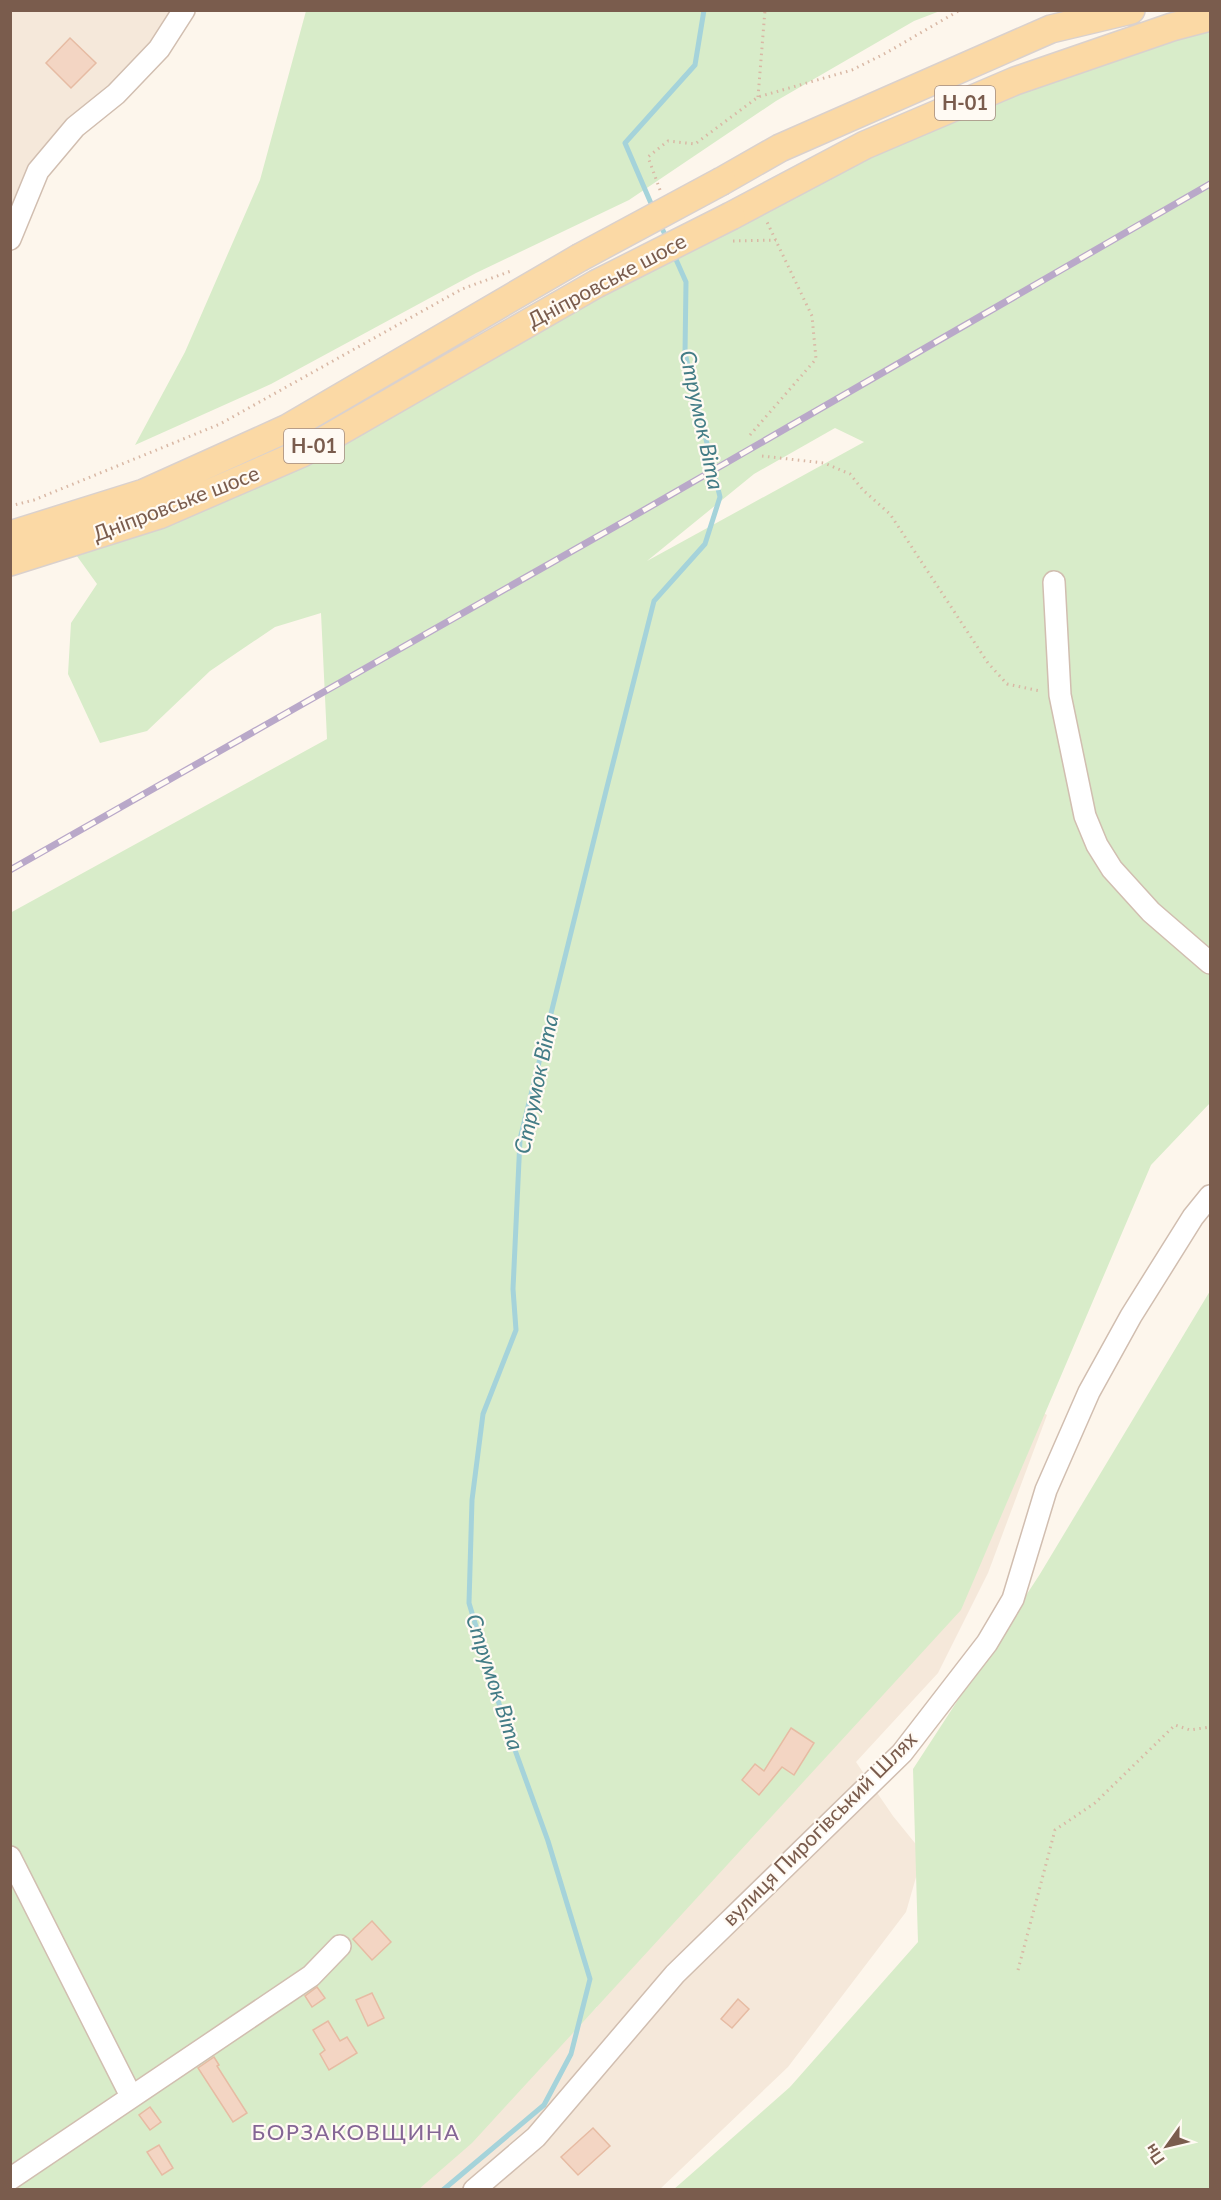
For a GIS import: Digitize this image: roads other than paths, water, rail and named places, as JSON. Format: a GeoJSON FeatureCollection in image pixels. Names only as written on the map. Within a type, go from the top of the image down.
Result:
{"type":"FeatureCollection","features":[{"type":"Feature","properties":{"kind":"main road","name":"Дніпровське шосе"},"geometry":{"type":"LineString","coordinates":[[10,535],[144,493],[288,428],[579,258],[780,148],[1051,29],[1131,10]]}},
{"type":"Feature","properties":{"kind":"main road","name":"Дніпровське шосе"},"geometry":{"type":"LineString","coordinates":[[10,562],[159,515],[302,453],[596,284],[732,228],[865,145],[1015,81],[1210,16]]}},
{"type":"Feature","properties":{"kind":"street"},"geometry":{"type":"LineString","coordinates":[[10,239],[38,171],[75,127],[116,94],[159,49],[184,10]]}},
{"type":"Feature","properties":{"kind":"street"},"geometry":{"type":"LineString","coordinates":[[1054,582],[1060,695],[1085,816],[1097,846],[1112,869],[1151,912],[1210,963]]}},
{"type":"Feature","properties":{"kind":"street","name":"вулиця Пирогівський Шлях"},"geometry":{"type":"LineString","coordinates":[[474,2190],[536,2137],[675,1974],[902,1753],[987,1643],[1013,1599],[1046,1490],[1089,1392],[1137,1306],[1193,1217],[1210,1196]]}},
{"type":"Feature","properties":{"kind":"street"},"geometry":{"type":"LineString","coordinates":[[10,1857],[131,2096]]}},
{"type":"Feature","properties":{"kind":"street"},"geometry":{"type":"LineString","coordinates":[[10,2179],[311,1976],[340,1946]]}},
{"type":"Feature","properties":{"kind":"waterway","name":"Струмок Віта"},"geometry":{"type":"LineString","coordinates":[[653,208],[625,143],[695,65],[704,10]]}},
{"type":"Feature","properties":{"kind":"waterway","name":"Струмок Віта"},"geometry":{"type":"LineString","coordinates":[[659,222],[668,241]]}},
{"type":"Feature","properties":{"kind":"waterway","name":"Струмок Віта"},"geometry":{"type":"LineString","coordinates":[[443,2190],[544,2105],[571,2054],[590,1979],[548,1841],[503,1717],[469,1603],[472,1500],[483,1414],[516,1330],[513,1289],[520,1139],[606,791],[654,601],[705,544],[720,497],[685,353],[686,282],[674,255]]}},
{"type":"Feature","properties":{"kind":"railway"},"geometry":{"type":"LineString","coordinates":[[10,870],[632,517],[1210,184]]}},
{"type":"Feature","properties":{"kind":"district","name":"БОРЗАКОВЩИНА"},"geometry":{"type":"Point","coordinates":[356,2132]}}]}
